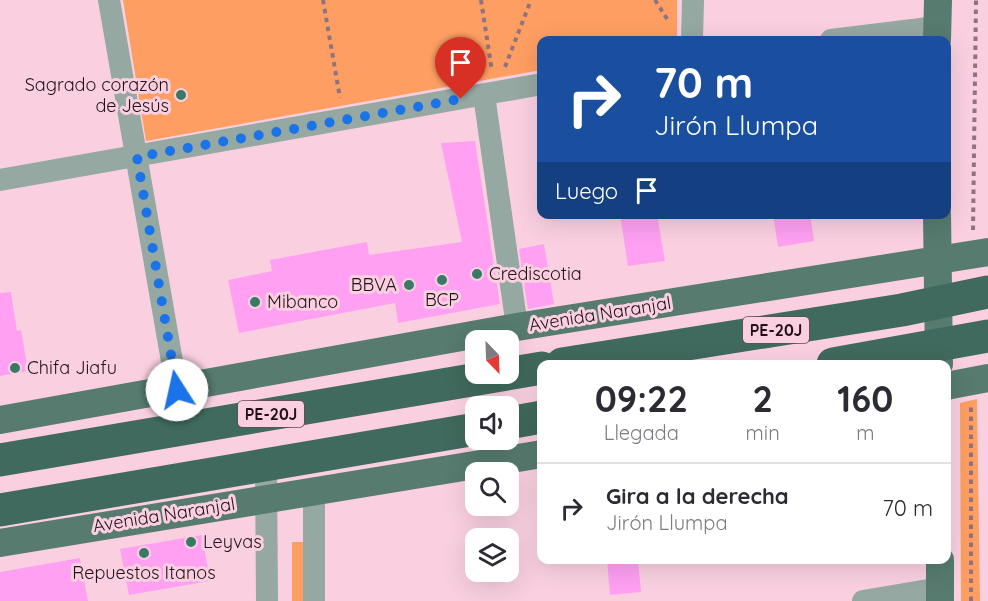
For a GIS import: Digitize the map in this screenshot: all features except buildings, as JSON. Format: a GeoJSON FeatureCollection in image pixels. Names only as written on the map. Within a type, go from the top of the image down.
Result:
{"type":"FeatureCollection","features":[{"type":"Feature","properties":{"kind":"highway","name":"PE-20J"},"geometry":{"type":"LineString","coordinates":[[587,360],[939,303],[988,292]]}},
{"type":"Feature","properties":{"kind":"highway"},"geometry":{"type":"LineString","coordinates":[[880,360],[939,355],[988,336]]}},
{"type":"Feature","properties":{"kind":"highway","name":"PE-20J"},"geometry":{"type":"LineString","coordinates":[[0,460],[537,369]]}},
{"type":"Feature","properties":{"kind":"highway"},"geometry":{"type":"LineString","coordinates":[[519,421],[537,418]]}},
{"type":"Feature","properties":{"kind":"highway","name":"Avenida Naranjal"},"geometry":{"type":"LineString","coordinates":[[0,510],[465,431]]}},
{"type":"Feature","properties":{"kind":"main road"},"geometry":{"type":"LineString","coordinates":[[937,219],[939,355]]}},
{"type":"Feature","properties":{"kind":"main road","name":"Avenida Naranjal"},"geometry":{"type":"LineString","coordinates":[[0,420],[177,390],[517,327],[939,260],[978,247]]}},
{"type":"Feature","properties":{"kind":"main road","name":"Avenida Naranjal"},"geometry":{"type":"LineString","coordinates":[[0,543],[537,455]]}},
{"type":"Feature","properties":{"kind":"main road"},"geometry":{"type":"LineString","coordinates":[[940,564],[940,594]]}},
{"type":"Feature","properties":{"kind":"street"},"geometry":{"type":"LineString","coordinates":[[109,0],[177,390]]}},
{"type":"Feature","properties":{"kind":"street"},"geometry":{"type":"LineString","coordinates":[[692,36],[693,0]]}},
{"type":"Feature","properties":{"kind":"street"},"geometry":{"type":"LineString","coordinates":[[856,36],[937,23]]}},
{"type":"Feature","properties":{"kind":"street"},"geometry":{"type":"LineString","coordinates":[[0,180],[537,85]]}},
{"type":"Feature","properties":{"kind":"street"},"geometry":{"type":"LineString","coordinates":[[490,94],[517,327]]}},
{"type":"Feature","properties":{"kind":"street"},"geometry":{"type":"LineString","coordinates":[[266,465],[267,601]]}},
{"type":"Feature","properties":{"kind":"street"},"geometry":{"type":"LineString","coordinates":[[314,493],[314,601]]}},
{"type":"Feature","properties":{"kind":"street"},"geometry":{"type":"LineString","coordinates":[[862,601],[940,594]]}},
{"type":"Feature","properties":{"kind":"path"},"geometry":{"type":"LineString","coordinates":[[323,0],[343,120]]}},
{"type":"Feature","properties":{"kind":"path"},"geometry":{"type":"LineString","coordinates":[[481,0],[490,94]]}},
{"type":"Feature","properties":{"kind":"path"},"geometry":{"type":"LineString","coordinates":[[490,94],[531,0]]}},
{"type":"Feature","properties":{"kind":"path"},"geometry":{"type":"LineString","coordinates":[[976,0],[978,247]]}},
{"type":"Feature","properties":{"kind":"path"},"geometry":{"type":"LineString","coordinates":[[969,382],[971,601]]}},
{"type":"Feature","properties":{"kind":"shaded area"},"geometry":{"type":"Polygon","coordinates":[[[123,0],[677,0],[677,36],[537,36],[537,71],[146,141],[123,0]]]}},
{"type":"Feature","properties":{"kind":"shaded area"},"geometry":{"type":"Polygon","coordinates":[[[977,399],[980,601],[961,601],[960,403],[977,399]]]}},
{"type":"Feature","properties":{"kind":"shaded area"},"geometry":{"type":"Polygon","coordinates":[[[292,542],[306,542],[306,601],[292,601],[292,542]]]}},
{"type":"Feature","properties":{"kind":"place","name":"Sagrado corazón de Jesús"},"geometry":{"type":"Point","coordinates":[181,95]}},
{"type":"Feature","properties":{"kind":"place","name":"Crediscotia"},"geometry":{"type":"Point","coordinates":[477,274]}},
{"type":"Feature","properties":{"kind":"place","name":"BCP"},"geometry":{"type":"Point","coordinates":[442,280]}},
{"type":"Feature","properties":{"kind":"place","name":"BBVA"},"geometry":{"type":"Point","coordinates":[409,285]}},
{"type":"Feature","properties":{"kind":"place","name":"Mibanco"},"geometry":{"type":"Point","coordinates":[255,302]}},
{"type":"Feature","properties":{"kind":"place","name":"Chifa Jiafu"},"geometry":{"type":"Point","coordinates":[15,368]}},
{"type":"Feature","properties":{"kind":"place","name":"Leyvas"},"geometry":{"type":"Point","coordinates":[191,542]}},
{"type":"Feature","properties":{"kind":"place","name":"Repuestos Itanos"},"geometry":{"type":"Point","coordinates":[144,553]}},
{"type":"Feature","properties":{"kind":"route"},"geometry":{"type":"LineString","coordinates":[[177,390],[137,157],[461,99]]}}]}
